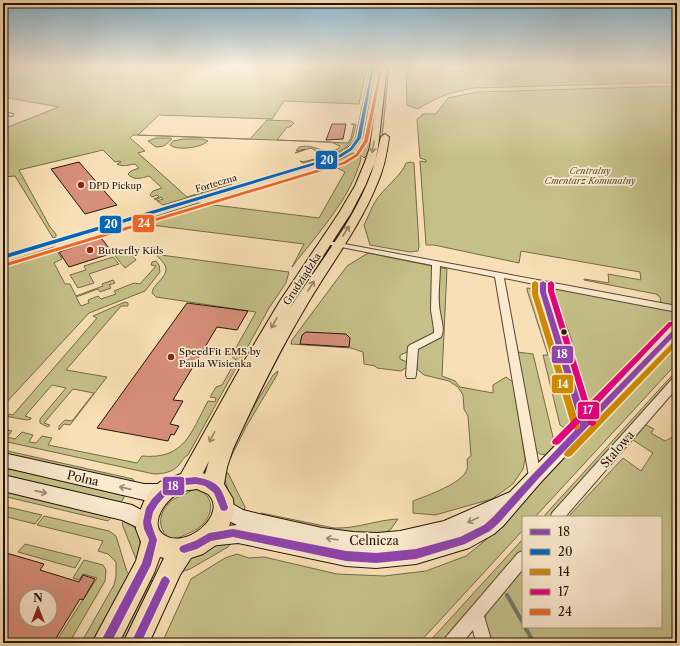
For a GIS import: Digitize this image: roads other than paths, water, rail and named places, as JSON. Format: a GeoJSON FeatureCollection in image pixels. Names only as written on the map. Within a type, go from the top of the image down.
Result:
{"type":"FeatureCollection","features":[{"type":"Feature","properties":{"kind":"main road","name":"Grudziądzka"},"geometry":{"type":"LineString","coordinates":[[214,486],[217,464],[264,367],[332,243],[360,186],[370,162],[374,147],[380,97]]}},
{"type":"Feature","properties":{"kind":"main road","name":"Grudziądzka"},"geometry":{"type":"LineString","coordinates":[[188,480],[251,363],[283,308],[370,191],[381,164],[388,97]]}},
{"type":"Feature","properties":{"kind":"main road"},"geometry":{"type":"LineString","coordinates":[[105,643],[146,565],[150,532],[149,512],[154,501],[171,486],[188,480],[202,481],[214,486],[223,499],[224,507],[220,523],[209,537],[197,545],[184,549],[172,550],[161,547],[150,532]]}},
{"type":"Feature","properties":{"kind":"main road"},"geometry":{"type":"LineString","coordinates":[[136,643],[172,567],[184,549]]}},
{"type":"Feature","properties":{"kind":"street","name":"Forteczna"},"geometry":{"type":"LineString","coordinates":[[3,257],[310,165],[344,153],[355,146],[359,138],[367,97]]}},
{"type":"Feature","properties":{"kind":"street"},"geometry":{"type":"LineString","coordinates":[[3,113],[11,115]]}},
{"type":"Feature","properties":{"kind":"street"},"geometry":{"type":"LineString","coordinates":[[332,243],[677,309]]}},
{"type":"Feature","properties":{"kind":"street"},"geometry":{"type":"LineString","coordinates":[[411,375],[413,347],[438,335],[439,329],[435,310],[436,263]]}},
{"type":"Feature","properties":{"kind":"street"},"geometry":{"type":"LineString","coordinates":[[499,275],[535,477]]}},
{"type":"Feature","properties":{"kind":"street"},"geometry":{"type":"LineString","coordinates":[[543,283],[543,292],[584,425]]}},
{"type":"Feature","properties":{"kind":"street","name":"Celnicza"},"geometry":{"type":"LineString","coordinates":[[209,537],[238,534],[346,556],[376,558],[416,554],[457,543],[492,524],[584,425],[677,329]]}},
{"type":"Feature","properties":{"kind":"street","name":"Stalowa"},"geometry":{"type":"LineString","coordinates":[[559,516],[677,381]]}},
{"type":"Feature","properties":{"kind":"street","name":"Polna"},"geometry":{"type":"LineString","coordinates":[[3,460],[144,492],[163,492]]}},
{"type":"Feature","properties":{"kind":"street"},"geometry":{"type":"LineString","coordinates":[[3,483],[132,514],[150,532]]}},
{"type":"Feature","properties":{"kind":"street","name":"Celnicza"},"geometry":{"type":"LineString","coordinates":[[224,507],[241,518],[329,538],[394,542],[430,535],[457,526],[485,514],[519,494]]}},
{"type":"Feature","properties":{"kind":"street"},"geometry":{"type":"LineString","coordinates":[[452,643],[522,559]]}},
{"type":"Feature","properties":{"kind":"street"},"geometry":{"type":"LineString","coordinates":[[476,615],[484,643]]}},
{"type":"Feature","properties":{"kind":"waterway"},"geometry":{"type":"LineString","coordinates":[[507,595],[522,621]]}},
{"type":"Feature","properties":{"kind":"waterway"},"geometry":{"type":"LineString","coordinates":[[526,628],[534,643]]}},
{"type":"Feature","properties":{"kind":"place","name":"DPD Pickup"},"geometry":{"type":"Point","coordinates":[81,185]}},
{"type":"Feature","properties":{"kind":"place","name":"Butterfly Kids"},"geometry":{"type":"Point","coordinates":[90,250]}},
{"type":"Feature","properties":{"kind":"place","name":"SpeedFit EMS by Paula Wisienka"},"geometry":{"type":"Point","coordinates":[171,357]}},
{"type":"Feature","properties":{"kind":"park label","name":"Centralny Cmentarz Komunalny"},"geometry":{"type":"Point","coordinates":[590,176]}}]}
